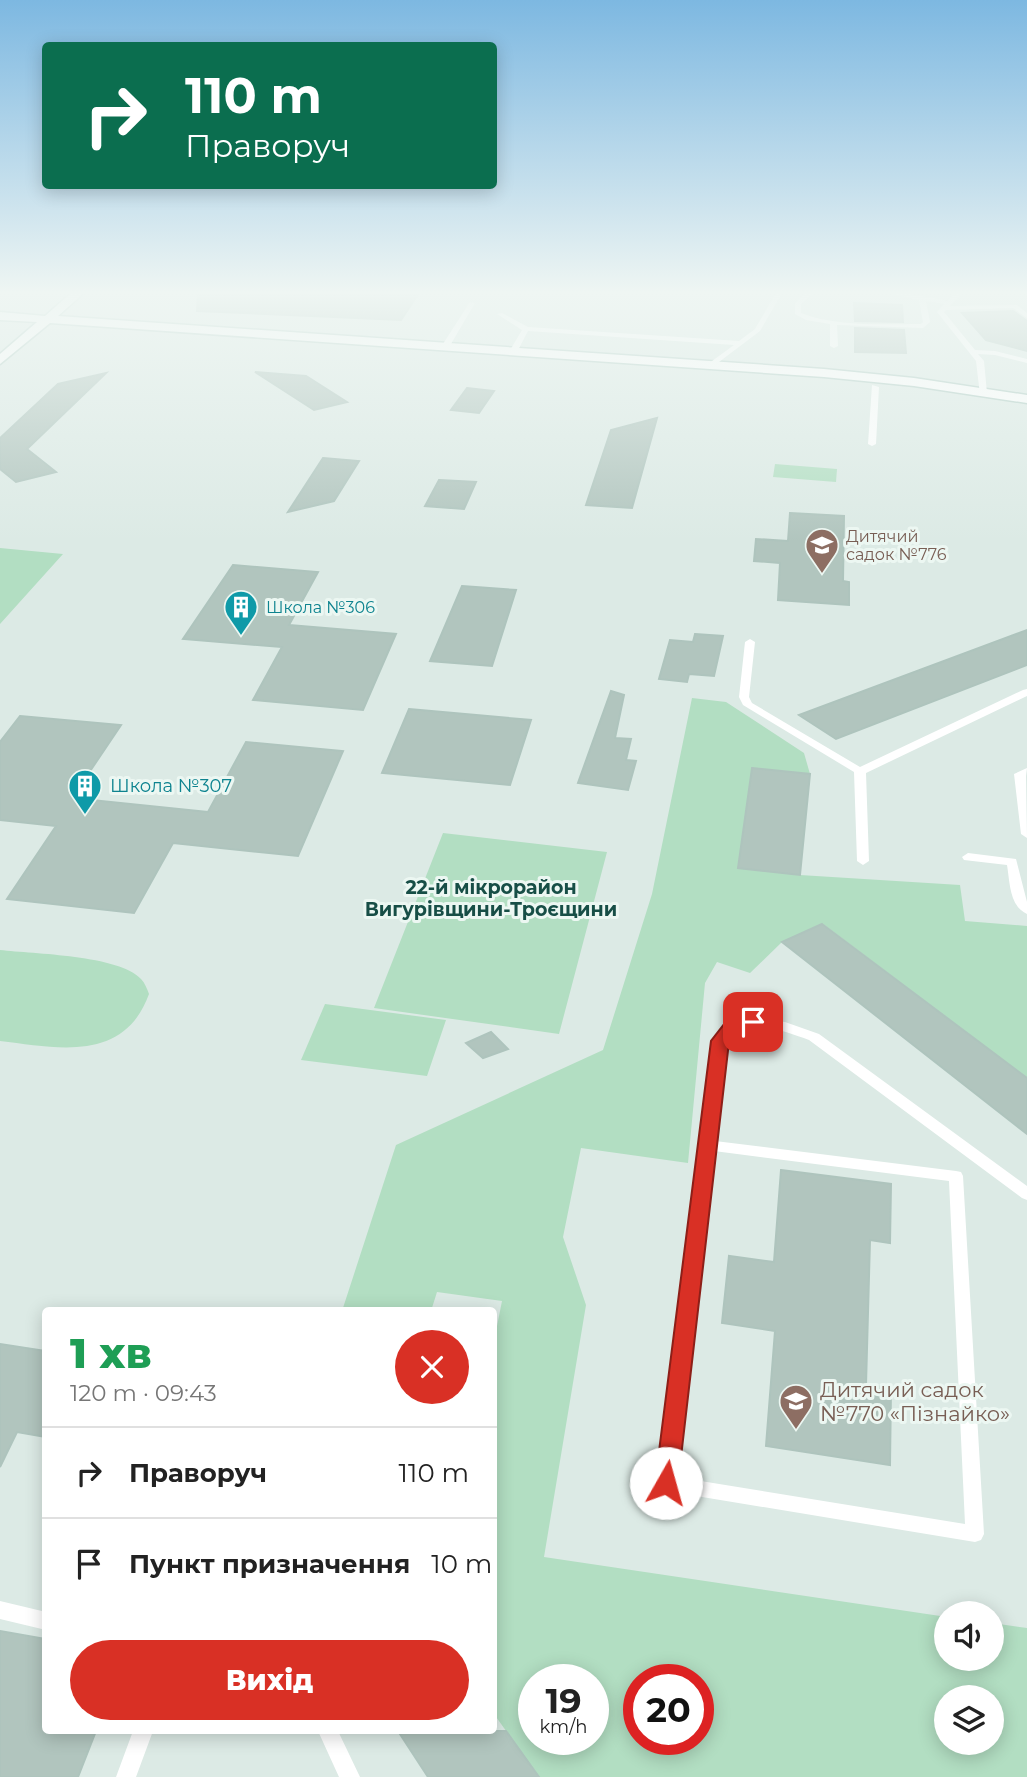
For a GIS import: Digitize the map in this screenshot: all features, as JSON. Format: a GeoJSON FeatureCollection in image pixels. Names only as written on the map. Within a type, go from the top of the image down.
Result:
{"type":"FeatureCollection","features":[{"type":"Feature","properties":{"kind":"street"},"geometry":{"type":"LineString","coordinates":[[732,376],[876,387],[1027,407]]}},
{"type":"Feature","properties":{"kind":"street"},"geometry":{"type":"LineString","coordinates":[[849,376],[1027,399]]}},
{"type":"Feature","properties":{"kind":"lane"},"geometry":{"type":"LineString","coordinates":[[981,376],[983,393]]}},
{"type":"Feature","properties":{"kind":"lane"},"geometry":{"type":"LineString","coordinates":[[872,444],[876,387]]}},
{"type":"Feature","properties":{"kind":"lane"},"geometry":{"type":"LineString","coordinates":[[750,642],[744,697],[748,705],[860,771]]}},
{"type":"Feature","properties":{"kind":"lane"},"geometry":{"type":"LineString","coordinates":[[860,771],[1027,692]]}},
{"type":"Feature","properties":{"kind":"lane"},"geometry":{"type":"LineString","coordinates":[[860,771],[863,861]]}},
{"type":"Feature","properties":{"kind":"lane"},"geometry":{"type":"LineString","coordinates":[[1027,771],[1020,774],[1027,834]]}},
{"type":"Feature","properties":{"kind":"lane"},"geometry":{"type":"LineString","coordinates":[[968,857],[1013,862],[1020,902],[1027,910]]}},
{"type":"Feature","properties":{"kind":"lane"},"geometry":{"type":"LineString","coordinates":[[705,1145],[956,1176],[975,1534],[666,1483],[705,1145],[720,1041],[732,1027],[753,1022],[785,1027],[814,1037],[1027,1194]]}},
{"type":"Feature","properties":{"kind":"lane"},"geometry":{"type":"LineString","coordinates":[[0,1610],[42,1620]]}},
{"type":"Feature","properties":{"kind":"lane"},"geometry":{"type":"LineString","coordinates":[[127,1777],[142,1734]]}},
{"type":"Feature","properties":{"kind":"lane"},"geometry":{"type":"LineString","coordinates":[[329,1734],[350,1777]]}},
{"type":"Feature","properties":{"kind":"green space"},"geometry":{"type":"Polygon","coordinates":[[[775,464],[837,469],[836,482],[773,477],[775,464]]]}},
{"type":"Feature","properties":{"kind":"green space"},"geometry":{"type":"Polygon","coordinates":[[[0,548],[63,554],[0,624],[0,548]]]}},
{"type":"Feature","properties":{"kind":"green space"},"geometry":{"type":"Polygon","coordinates":[[[692,698],[726,702],[804,753],[810,774],[752,769],[738,868],[800,875],[960,885],[965,921],[1027,926],[1027,1078],[823,924],[782,942],[750,973],[717,962],[705,983],[688,1163],[581,1148],[563,1237],[586,1305],[544,1557],[934,1615],[934,1671],[1004,1671],[1004,1625],[1027,1628],[1027,1777],[539,1777],[523,1755],[609,1755],[609,1664],[518,1664],[518,1748],[497,1718],[497,1326],[502,1301],[437,1292],[432,1307],[343,1307],[396,1145],[603,1050],[652,894],[692,698]]]}},
{"type":"Feature","properties":{"kind":"green space"},"geometry":{"type":"Polygon","coordinates":[[[443,833],[607,852],[559,1034],[374,1008],[443,833]]]}},
{"type":"Feature","properties":{"kind":"green space"},"geometry":{"type":"Polygon","coordinates":[[[0,950],[75,957],[114,965],[141,979],[149,994],[138,1016],[123,1031],[106,1041],[87,1046],[66,1047],[0,1041],[0,950]]]}},
{"type":"Feature","properties":{"kind":"green space"},"geometry":{"type":"Polygon","coordinates":[[[325,1004],[446,1020],[427,1076],[301,1060],[325,1004]]]}},
{"type":"Feature","properties":{"kind":"building"},"geometry":{"type":"Polygon","coordinates":[[[103,376],[27,449],[56,472],[16,482],[0,469],[0,438],[58,384],[103,376]]]}},
{"type":"Feature","properties":{"kind":"building"},"geometry":{"type":"Polygon","coordinates":[[[261,376],[306,376],[347,402],[314,410],[261,376]]]}},
{"type":"Feature","properties":{"kind":"building"},"geometry":{"type":"Polygon","coordinates":[[[467,388],[494,391],[479,413],[451,410],[467,388]]]}},
{"type":"Feature","properties":{"kind":"building"},"geometry":{"type":"Polygon","coordinates":[[[657,418],[632,508],[586,505],[611,430],[657,418]]]}},
{"type":"Feature","properties":{"kind":"building"},"geometry":{"type":"Polygon","coordinates":[[[323,458],[359,461],[334,501],[288,512],[323,458]]]}},
{"type":"Feature","properties":{"kind":"building"},"geometry":{"type":"Polygon","coordinates":[[[439,480],[476,482],[464,509],[425,506],[439,480]]]}},
{"type":"Feature","properties":{"kind":"building"},"geometry":{"type":"Polygon","coordinates":[[[790,513],[844,516],[843,581],[849,582],[849,605],[778,600],[780,563],[754,561],[756,539],[788,541],[790,513]]]}},
{"type":"Feature","properties":{"kind":"building","name":"Школа №306"},"geometry":{"type":"Polygon","coordinates":[[[233,565],[318,572],[289,625],[396,634],[363,710],[253,700],[282,647],[183,639],[233,565]]]}},
{"type":"Feature","properties":{"kind":"building"},"geometry":{"type":"Polygon","coordinates":[[[462,586],[516,590],[492,666],[430,661],[462,586]]]}},
{"type":"Feature","properties":{"kind":"building"},"geometry":{"type":"Polygon","coordinates":[[[1027,630],[1027,665],[836,739],[799,715],[1027,630]]]}},
{"type":"Feature","properties":{"kind":"building"},"geometry":{"type":"Polygon","coordinates":[[[695,634],[723,636],[714,676],[689,674],[687,682],[659,679],[670,640],[693,642],[695,634]]]}},
{"type":"Feature","properties":{"kind":"building"},"geometry":{"type":"Polygon","coordinates":[[[611,691],[624,695],[615,738],[631,739],[626,760],[636,761],[628,790],[578,783],[611,691]]]}},
{"type":"Feature","properties":{"kind":"building"},"geometry":{"type":"Polygon","coordinates":[[[409,709],[531,720],[510,785],[382,773],[409,709]]]}},
{"type":"Feature","properties":{"kind":"building","name":"Школа №307"},"geometry":{"type":"Polygon","coordinates":[[[20,716],[121,725],[72,798],[208,812],[246,742],[343,751],[298,856],[173,843],[134,913],[7,899],[56,826],[0,820],[0,742],[20,716]]]}},
{"type":"Feature","properties":{"kind":"building"},"geometry":{"type":"Polygon","coordinates":[[[752,768],[810,774],[800,875],[738,868],[752,768]]]}},
{"type":"Feature","properties":{"kind":"building"},"geometry":{"type":"Polygon","coordinates":[[[822,924],[1027,1078],[1027,1134],[782,942],[822,924]]]}},
{"type":"Feature","properties":{"kind":"building"},"geometry":{"type":"Polygon","coordinates":[[[491,1032],[508,1049],[483,1058],[466,1043],[491,1032]]]}},
{"type":"Feature","properties":{"kind":"building"},"geometry":{"type":"Polygon","coordinates":[[[781,1170],[891,1184],[890,1243],[870,1240],[866,1385],[891,1388],[890,1465],[766,1446],[775,1331],[722,1323],[729,1256],[774,1262],[781,1170]]]}},
{"type":"Feature","properties":{"kind":"building"},"geometry":{"type":"Polygon","coordinates":[[[0,1344],[42,1350],[42,1436],[17,1432],[0,1467],[0,1344]]]}},
{"type":"Feature","properties":{"kind":"building"},"geometry":{"type":"Polygon","coordinates":[[[0,1631],[42,1638],[42,1734],[95,1734],[78,1777],[0,1777],[0,1631]]]}},
{"type":"Feature","properties":{"kind":"building"},"geometry":{"type":"Polygon","coordinates":[[[497,1731],[506,1731],[518,1748],[518,1755],[523,1755],[539,1777],[428,1777],[400,1734],[497,1734],[497,1731]]]}},
{"type":"Feature","properties":{"kind":"place","name":"Дитячий садок №776"},"geometry":{"type":"Point","coordinates":[822,575]}},
{"type":"Feature","properties":{"kind":"place","name":"Школа №306"},"geometry":{"type":"Point","coordinates":[241,637]}},
{"type":"Feature","properties":{"kind":"place","name":"Школа №307"},"geometry":{"type":"Point","coordinates":[85,816]}},
{"type":"Feature","properties":{"kind":"place","name":"Дитячий садок №770 «Пізнайко»"},"geometry":{"type":"Point","coordinates":[796,1431]}},
{"type":"Feature","properties":{"kind":"district","name":"22-й мікрорайон Вигурівщини-Троєщини"},"geometry":{"type":"Point","coordinates":[491,898]}},
{"type":"Feature","properties":{"kind":"route"},"geometry":{"type":"LineString","coordinates":[[666,1483],[707,1128],[720,1041],[732,1027],[753,1022]]}}]}
